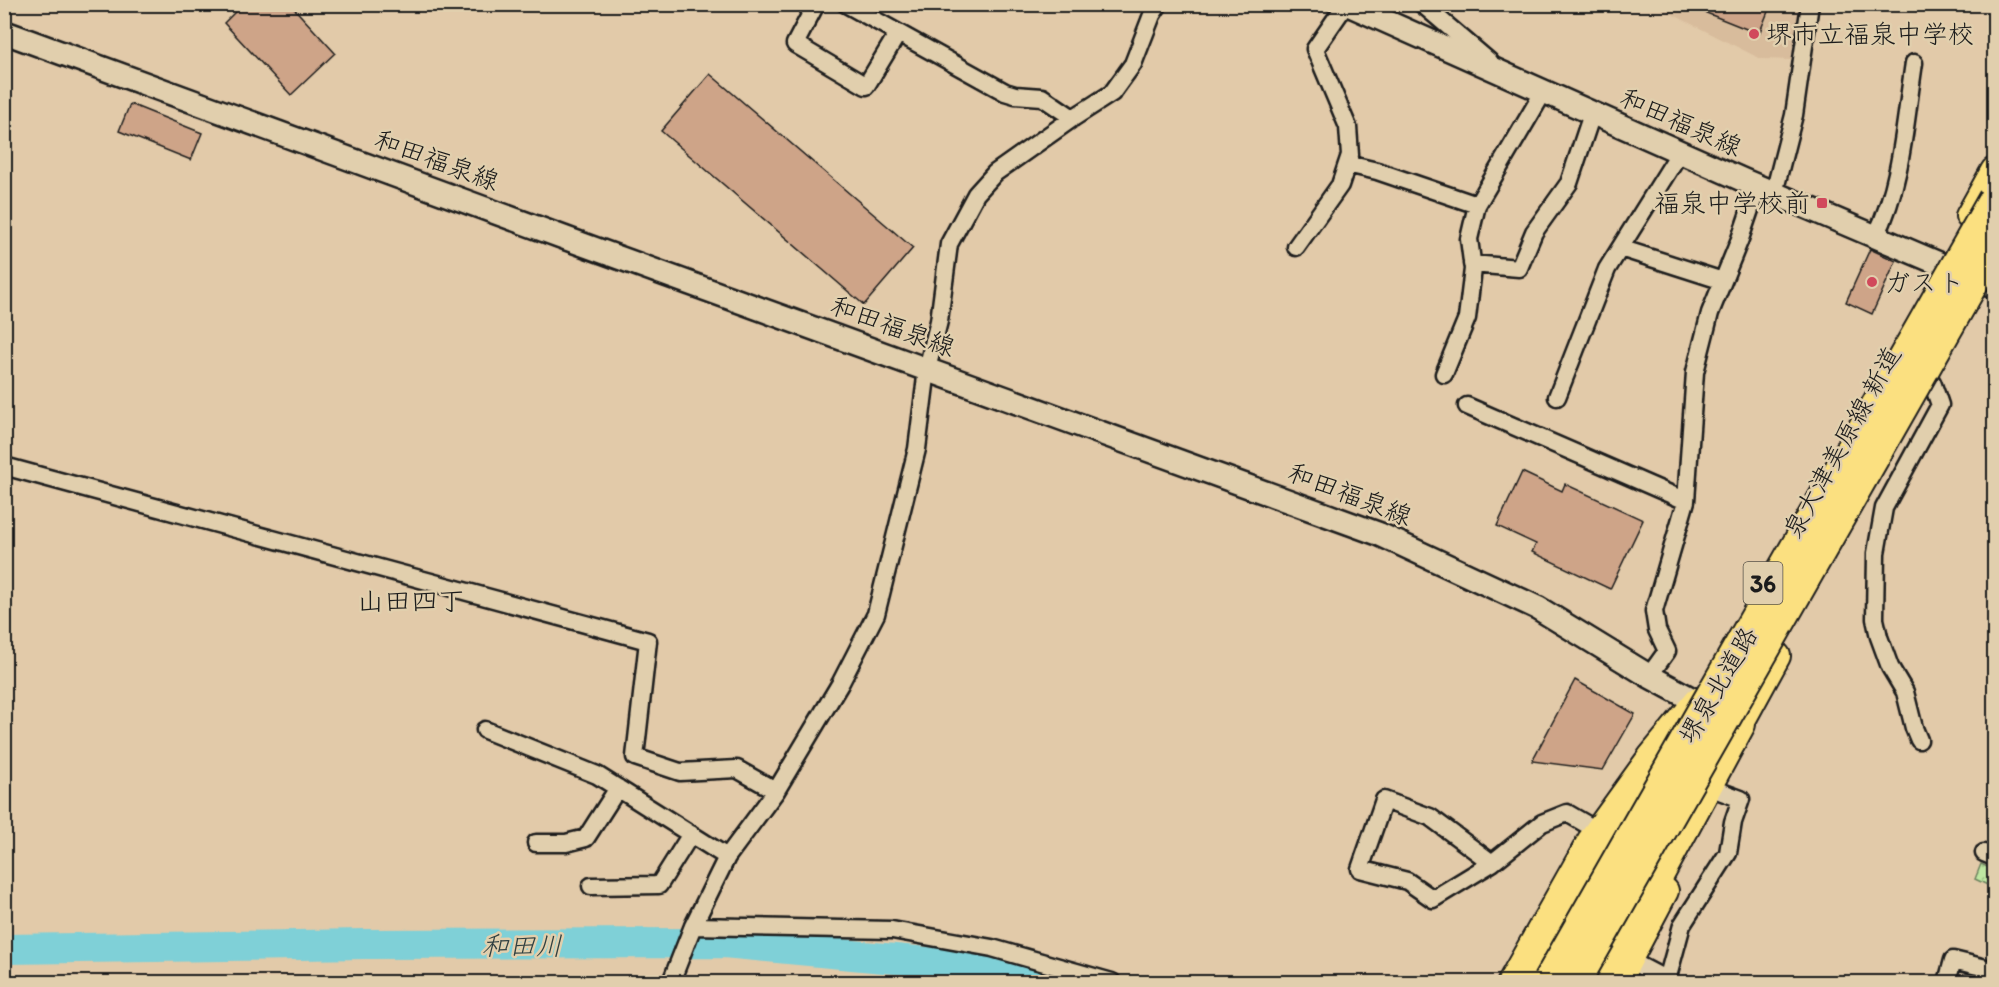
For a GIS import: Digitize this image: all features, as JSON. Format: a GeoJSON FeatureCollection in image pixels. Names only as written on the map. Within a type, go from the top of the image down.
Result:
{"type":"FeatureCollection","features":[{"type":"Feature","properties":{"kind":"highway","name":"堺泉北道路"},"geometry":{"type":"LineString","coordinates":[[1548,982],[1995,199]]}},
{"type":"Feature","properties":{"kind":"highway","name":"堺泉北道路"},"geometry":{"type":"LineString","coordinates":[[1575,982],[1995,246]]}},
{"type":"Feature","properties":{"kind":"highway"},"geometry":{"type":"LineString","coordinates":[[1529,982],[1602,838],[1663,763],[1696,703]]}},
{"type":"Feature","properties":{"kind":"highway"},"geometry":{"type":"LineString","coordinates":[[1597,982],[1658,876],[1740,724]]}},
{"type":"Feature","properties":{"kind":"main road","name":"和田福泉線"},"geometry":{"type":"LineString","coordinates":[[1346,4],[1766,190],[1941,265],[1992,281]]}},
{"type":"Feature","properties":{"kind":"main road","name":"和田福泉線"},"geometry":{"type":"LineString","coordinates":[[4,32],[1379,534],[1538,608],[1696,703],[1740,724]]}},
{"type":"Feature","properties":{"kind":"main road","name":"泉大津美原線 新道"},"geometry":{"type":"LineString","coordinates":[[1696,703],[1995,171]]}},
{"type":"Feature","properties":{"kind":"main road","name":"泉大津美原線 新道"},"geometry":{"type":"LineString","coordinates":[[1617,982],[1702,820],[1740,724],[1932,382],[1992,281]]}},
{"type":"Feature","properties":{"kind":"main road"},"geometry":{"type":"LineString","coordinates":[[1511,982],[1602,838]]}},
{"type":"Feature","properties":{"kind":"street"},"geometry":{"type":"LineString","coordinates":[[816,4],[795,44],[866,86],[898,33]]}},
{"type":"Feature","properties":{"kind":"street"},"geometry":{"type":"LineString","coordinates":[[846,4],[1005,92],[1042,97],[1073,118]]}},
{"type":"Feature","properties":{"kind":"street"},"geometry":{"type":"LineString","coordinates":[[671,982],[727,857],[776,792],[840,684],[876,614],[917,449],[927,369],[939,321],[949,244],[976,194],[995,173],[1112,93],[1133,64],[1152,15],[1159,4]]}},
{"type":"Feature","properties":{"kind":"street"},"geometry":{"type":"LineString","coordinates":[[1296,247],[1340,185],[1350,155],[1348,127],[1315,49],[1346,4]]}},
{"type":"Feature","properties":{"kind":"street"},"geometry":{"type":"LineString","coordinates":[[1422,4],[1503,74]]}},
{"type":"Feature","properties":{"kind":"street"},"geometry":{"type":"LineString","coordinates":[[1649,676],[1667,651],[1657,630],[1654,612],[1686,501],[1695,372],[1710,313],[1740,239],[1766,190],[1794,115],[1810,4]]}},
{"type":"Feature","properties":{"kind":"street"},"geometry":{"type":"LineString","coordinates":[[1876,236],[1886,215],[1896,182],[1914,63]]}},
{"type":"Feature","properties":{"kind":"street"},"geometry":{"type":"LineString","coordinates":[[1444,374],[1467,318],[1472,264],[1469,239],[1477,205],[1544,92]]}},
{"type":"Feature","properties":{"kind":"street"},"geometry":{"type":"LineString","coordinates":[[1472,264],[1519,268],[1534,232],[1569,183],[1592,114]]}},
{"type":"Feature","properties":{"kind":"street"},"geometry":{"type":"LineString","coordinates":[[1557,397],[1607,269],[1680,152]]}},
{"type":"Feature","properties":{"kind":"street"},"geometry":{"type":"LineString","coordinates":[[1347,164],[1377,171],[1477,205]]}},
{"type":"Feature","properties":{"kind":"street"},"geometry":{"type":"LineString","coordinates":[[1620,248],[1723,280]]}},
{"type":"Feature","properties":{"kind":"street"},"geometry":{"type":"LineString","coordinates":[[1919,740],[1905,692],[1890,667],[1879,637],[1875,619],[1876,553],[1884,508],[1940,405],[1932,382]]}},
{"type":"Feature","properties":{"kind":"street"},"geometry":{"type":"LineString","coordinates":[[1467,406],[1686,501]]}},
{"type":"Feature","properties":{"kind":"street"},"geometry":{"type":"LineString","coordinates":[[4,466],[648,641],[635,756],[680,772],[736,769],[776,792]]}},
{"type":"Feature","properties":{"kind":"street"},"geometry":{"type":"LineString","coordinates":[[485,730],[597,775],[727,857]]}},
{"type":"Feature","properties":{"kind":"street"},"geometry":{"type":"LineString","coordinates":[[536,843],[566,843],[586,838],[618,788]]}},
{"type":"Feature","properties":{"kind":"street"},"geometry":{"type":"LineString","coordinates":[[1629,960],[1666,981],[1682,925],[1728,853],[1733,822],[1741,799],[1714,789]]}},
{"type":"Feature","properties":{"kind":"street"},"geometry":{"type":"LineString","coordinates":[[1492,863],[1430,817],[1384,800],[1360,869],[1407,881],[1433,899],[1492,863],[1542,823],[1567,813],[1602,838]]}},
{"type":"Feature","properties":{"kind":"street"},"geometry":{"type":"LineString","coordinates":[[591,886],[659,885],[691,834]]}},
{"type":"Feature","properties":{"kind":"street"},"geometry":{"type":"LineString","coordinates":[[692,931],[892,930],[992,948],[1112,982]]}},
{"type":"Feature","properties":{"kind":"street"},"geometry":{"type":"LineString","coordinates":[[1947,982],[1953,960],[1995,970]]}},
{"type":"Feature","properties":{"kind":"shaded area","name":"堺市立福泉中学校"},"geometry":{"type":"Polygon","coordinates":[[[1660,5],[1802,5],[1791,60],[1761,59],[1662,9],[1660,5]]]}},
{"type":"Feature","properties":{"kind":"green space"},"geometry":{"type":"Polygon","coordinates":[[[1981,864],[1994,870],[1994,888],[1975,879],[1981,864]]]}},
{"type":"Feature","properties":{"kind":"building"},"geometry":{"type":"Polygon","coordinates":[[[243,4],[290,4],[335,53],[291,95],[224,23],[243,4]]]}},
{"type":"Feature","properties":{"kind":"building"},"geometry":{"type":"Polygon","coordinates":[[[1684,4],[1771,4],[1759,34],[1684,4]]]}},
{"type":"Feature","properties":{"kind":"building"},"geometry":{"type":"Polygon","coordinates":[[[710,74],[913,248],[864,305],[661,131],[710,74]]]}},
{"type":"Feature","properties":{"kind":"building"},"geometry":{"type":"Polygon","coordinates":[[[130,104],[202,133],[191,160],[119,131],[130,104]]]}},
{"type":"Feature","properties":{"kind":"building"},"geometry":{"type":"Polygon","coordinates":[[[1870,249],[1896,261],[1872,314],[1846,302],[1870,249]]]}},
{"type":"Feature","properties":{"kind":"building"},"geometry":{"type":"Polygon","coordinates":[[[1522,472],[1562,491],[1565,484],[1643,520],[1610,589],[1532,552],[1536,544],[1497,526],[1522,472]]]}},
{"type":"Feature","properties":{"kind":"building"},"geometry":{"type":"Polygon","coordinates":[[[1575,680],[1635,714],[1603,770],[1532,761],[1575,680]]]}},
{"type":"Feature","properties":{"kind":"waterway","name":"和田川"},"geometry":{"type":"LineString","coordinates":[[4,949],[366,944],[724,943],[980,967],[1037,982]]}},
{"type":"Feature","properties":{"kind":"place","name":"堺市立福泉中学校"},"geometry":{"type":"Point","coordinates":[1754,34]}},
{"type":"Feature","properties":{"kind":"place","name":"福泉中学校前"},"geometry":{"type":"Point","coordinates":[1822,203]}},
{"type":"Feature","properties":{"kind":"place","name":"ガスト"},"geometry":{"type":"Point","coordinates":[1872,282]}},
{"type":"Feature","properties":{"kind":"district","name":"山田四丁"},"geometry":{"type":"Point","coordinates":[411,600]}}]}
